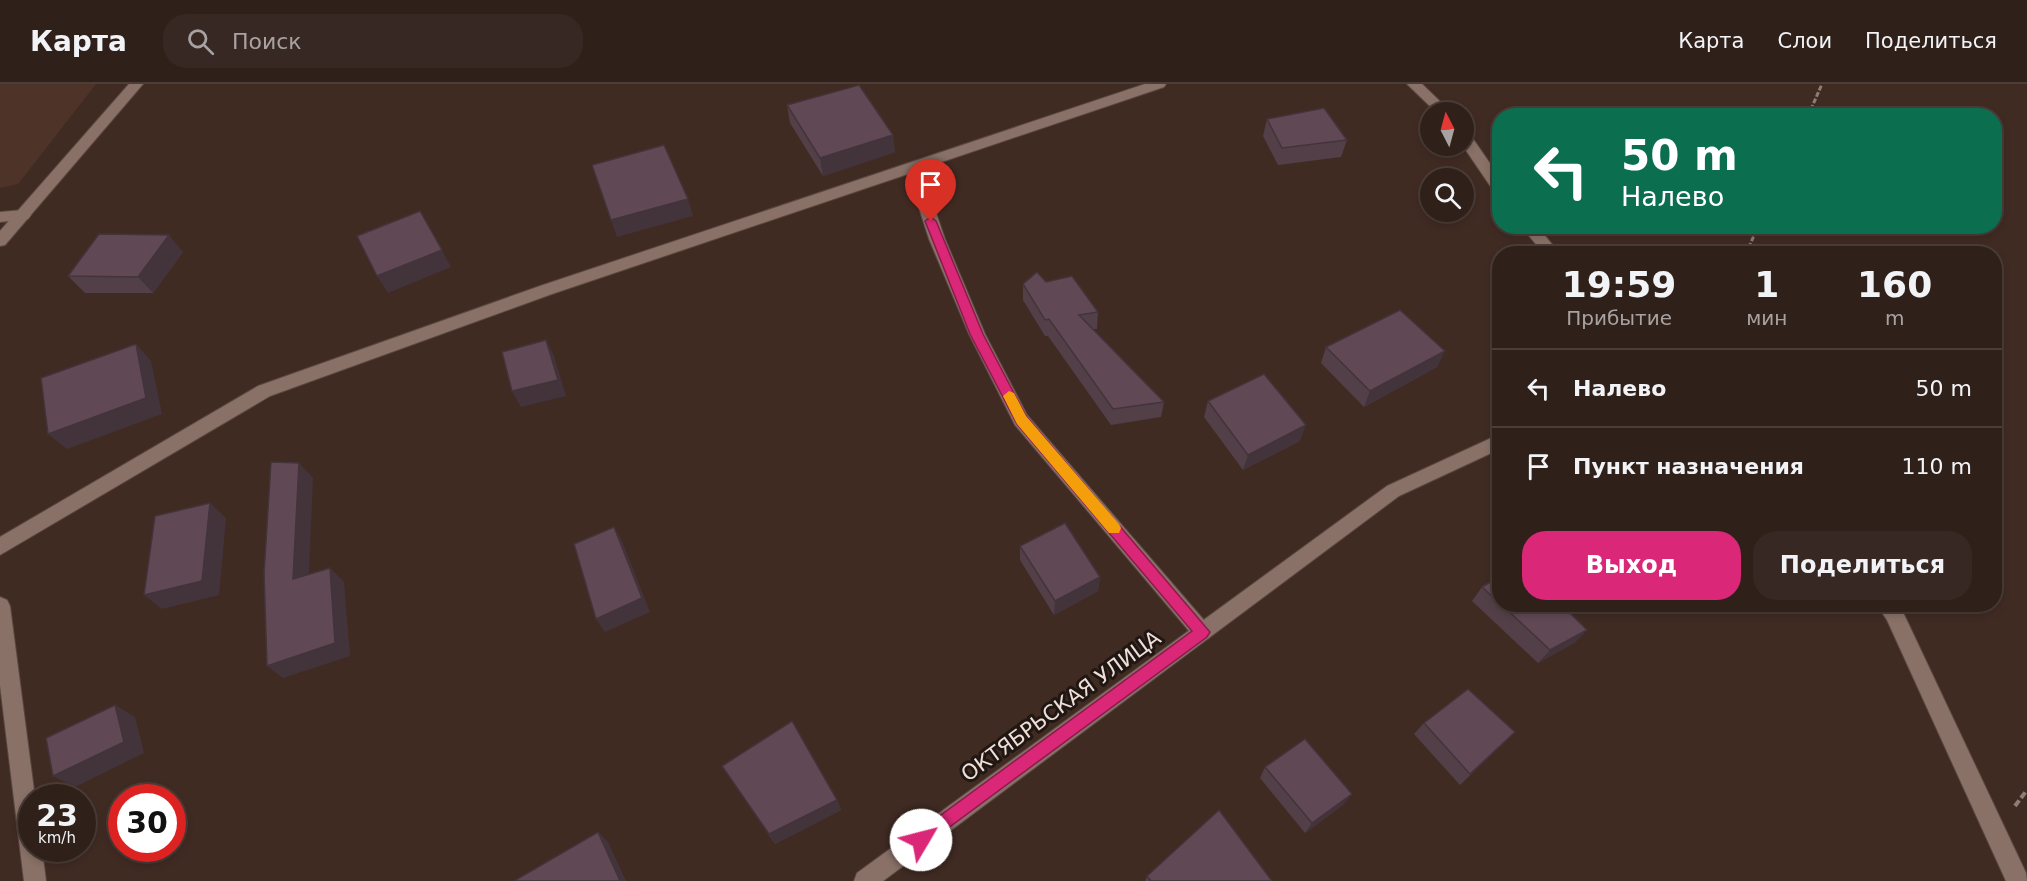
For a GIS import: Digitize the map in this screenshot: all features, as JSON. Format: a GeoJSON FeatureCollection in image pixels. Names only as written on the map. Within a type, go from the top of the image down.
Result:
{"type":"FeatureCollection","features":[{"type":"Feature","properties":{"kind":"street"},"geometry":{"type":"LineString","coordinates":[[0,241],[136,84]]}},
{"type":"Feature","properties":{"kind":"street"},"geometry":{"type":"LineString","coordinates":[[0,547],[264,391],[546,290],[1158,84]]}},
{"type":"Feature","properties":{"kind":"street"},"geometry":{"type":"LineString","coordinates":[[1414,84],[1433,102]]}},
{"type":"Feature","properties":{"kind":"street"},"geometry":{"type":"LineString","coordinates":[[1474,151],[1492,177]]}},
{"type":"Feature","properties":{"kind":"street"},"geometry":{"type":"LineString","coordinates":[[913,167],[937,239],[977,334],[1021,420],[1202,632]]}},
{"type":"Feature","properties":{"kind":"street"},"geometry":{"type":"LineString","coordinates":[[0,217],[23,215]]}},
{"type":"Feature","properties":{"kind":"street"},"geometry":{"type":"LineString","coordinates":[[1535,234],[1546,246]]}},
{"type":"Feature","properties":{"kind":"street","name":"ОКТЯБРЬСКАЯ УЛИЦА"},"geometry":{"type":"LineString","coordinates":[[865,881],[1393,491],[1492,445]]}},
{"type":"Feature","properties":{"kind":"street"},"geometry":{"type":"LineString","coordinates":[[0,606],[35,881]]}},
{"type":"Feature","properties":{"kind":"street"},"geometry":{"type":"LineString","coordinates":[[1892,612],[2018,881]]}},
{"type":"Feature","properties":{"kind":"path"},"geometry":{"type":"LineString","coordinates":[[1812,108],[1822,84]]}},
{"type":"Feature","properties":{"kind":"shaded area"},"geometry":{"type":"Polygon","coordinates":[[[0,84],[96,84],[18,184],[0,188],[0,84]]]}},
{"type":"Feature","properties":{"kind":"building"},"geometry":{"type":"Polygon","coordinates":[[[859,85],[893,135],[820,158],[787,105],[859,85]]]}},
{"type":"Feature","properties":{"kind":"building"},"geometry":{"type":"Polygon","coordinates":[[[1324,108],[1347,140],[1282,148],[1267,119],[1324,108]]]}},
{"type":"Feature","properties":{"kind":"building"},"geometry":{"type":"Polygon","coordinates":[[[664,145],[688,199],[611,220],[592,165],[664,145]]]}},
{"type":"Feature","properties":{"kind":"building"},"geometry":{"type":"Polygon","coordinates":[[[420,211],[442,250],[377,276],[357,236],[420,211]]]}},
{"type":"Feature","properties":{"kind":"building"},"geometry":{"type":"Polygon","coordinates":[[[99,234],[169,235],[138,277],[68,276],[99,234]]]}},
{"type":"Feature","properties":{"kind":"building"},"geometry":{"type":"Polygon","coordinates":[[[1037,272],[1046,282],[1072,276],[1098,312],[1079,315],[1164,402],[1113,409],[1049,319],[1045,320],[1023,284],[1037,272]]]}},
{"type":"Feature","properties":{"kind":"building"},"geometry":{"type":"Polygon","coordinates":[[[1400,310],[1445,351],[1370,391],[1326,347],[1400,310]]]}},
{"type":"Feature","properties":{"kind":"building"},"geometry":{"type":"Polygon","coordinates":[[[546,340],[558,380],[512,391],[502,352],[546,340]]]}},
{"type":"Feature","properties":{"kind":"building"},"geometry":{"type":"Polygon","coordinates":[[[136,344],[146,398],[48,434],[41,378],[136,344]]]}},
{"type":"Feature","properties":{"kind":"building"},"geometry":{"type":"Polygon","coordinates":[[[1264,374],[1306,425],[1248,455],[1208,401],[1264,374]]]}},
{"type":"Feature","properties":{"kind":"building"},"geometry":{"type":"Polygon","coordinates":[[[271,462],[299,463],[293,579],[330,568],[335,643],[267,666],[264,573],[271,462]]]}},
{"type":"Feature","properties":{"kind":"building"},"geometry":{"type":"Polygon","coordinates":[[[210,503],[202,581],[144,595],[155,516],[210,503]]]}},
{"type":"Feature","properties":{"kind":"building"},"geometry":{"type":"Polygon","coordinates":[[[1065,523],[1100,577],[1055,601],[1020,546],[1065,523]]]}},
{"type":"Feature","properties":{"kind":"building"},"geometry":{"type":"Polygon","coordinates":[[[614,527],[642,598],[596,619],[574,544],[614,527]]]}},
{"type":"Feature","properties":{"kind":"building"},"geometry":{"type":"Polygon","coordinates":[[[1492,581],[1492,596],[1482,587],[1492,581]]]}},
{"type":"Feature","properties":{"kind":"building"},"geometry":{"type":"Polygon","coordinates":[[[1510,612],[1569,612],[1587,630],[1550,650],[1510,612]]]}},
{"type":"Feature","properties":{"kind":"building"},"geometry":{"type":"Polygon","coordinates":[[[1468,689],[1515,732],[1470,774],[1424,723],[1468,689]]]}},
{"type":"Feature","properties":{"kind":"building"},"geometry":{"type":"Polygon","coordinates":[[[115,705],[124,742],[53,776],[46,738],[115,705]]]}},
{"type":"Feature","properties":{"kind":"building"},"geometry":{"type":"Polygon","coordinates":[[[792,721],[837,800],[769,834],[722,766],[792,721]]]}},
{"type":"Feature","properties":{"kind":"building"},"geometry":{"type":"Polygon","coordinates":[[[1305,739],[1352,794],[1312,823],[1265,767],[1305,739]]]}},
{"type":"Feature","properties":{"kind":"building"},"geometry":{"type":"Polygon","coordinates":[[[1219,810],[1272,881],[1151,881],[1147,876],[1219,810]]]}},
{"type":"Feature","properties":{"kind":"building"},"geometry":{"type":"Polygon","coordinates":[[[598,832],[620,881],[514,881],[598,832]]]}},
{"type":"Feature","properties":{"kind":"slow traffic"},"geometry":{"type":"LineString","coordinates":[[1009,396],[1021,420],[1114,528]]}},
{"type":"Feature","properties":{"kind":"route"},"geometry":{"type":"LineString","coordinates":[[921,840],[1202,632],[1021,420],[977,334],[931,221]]}}]}
